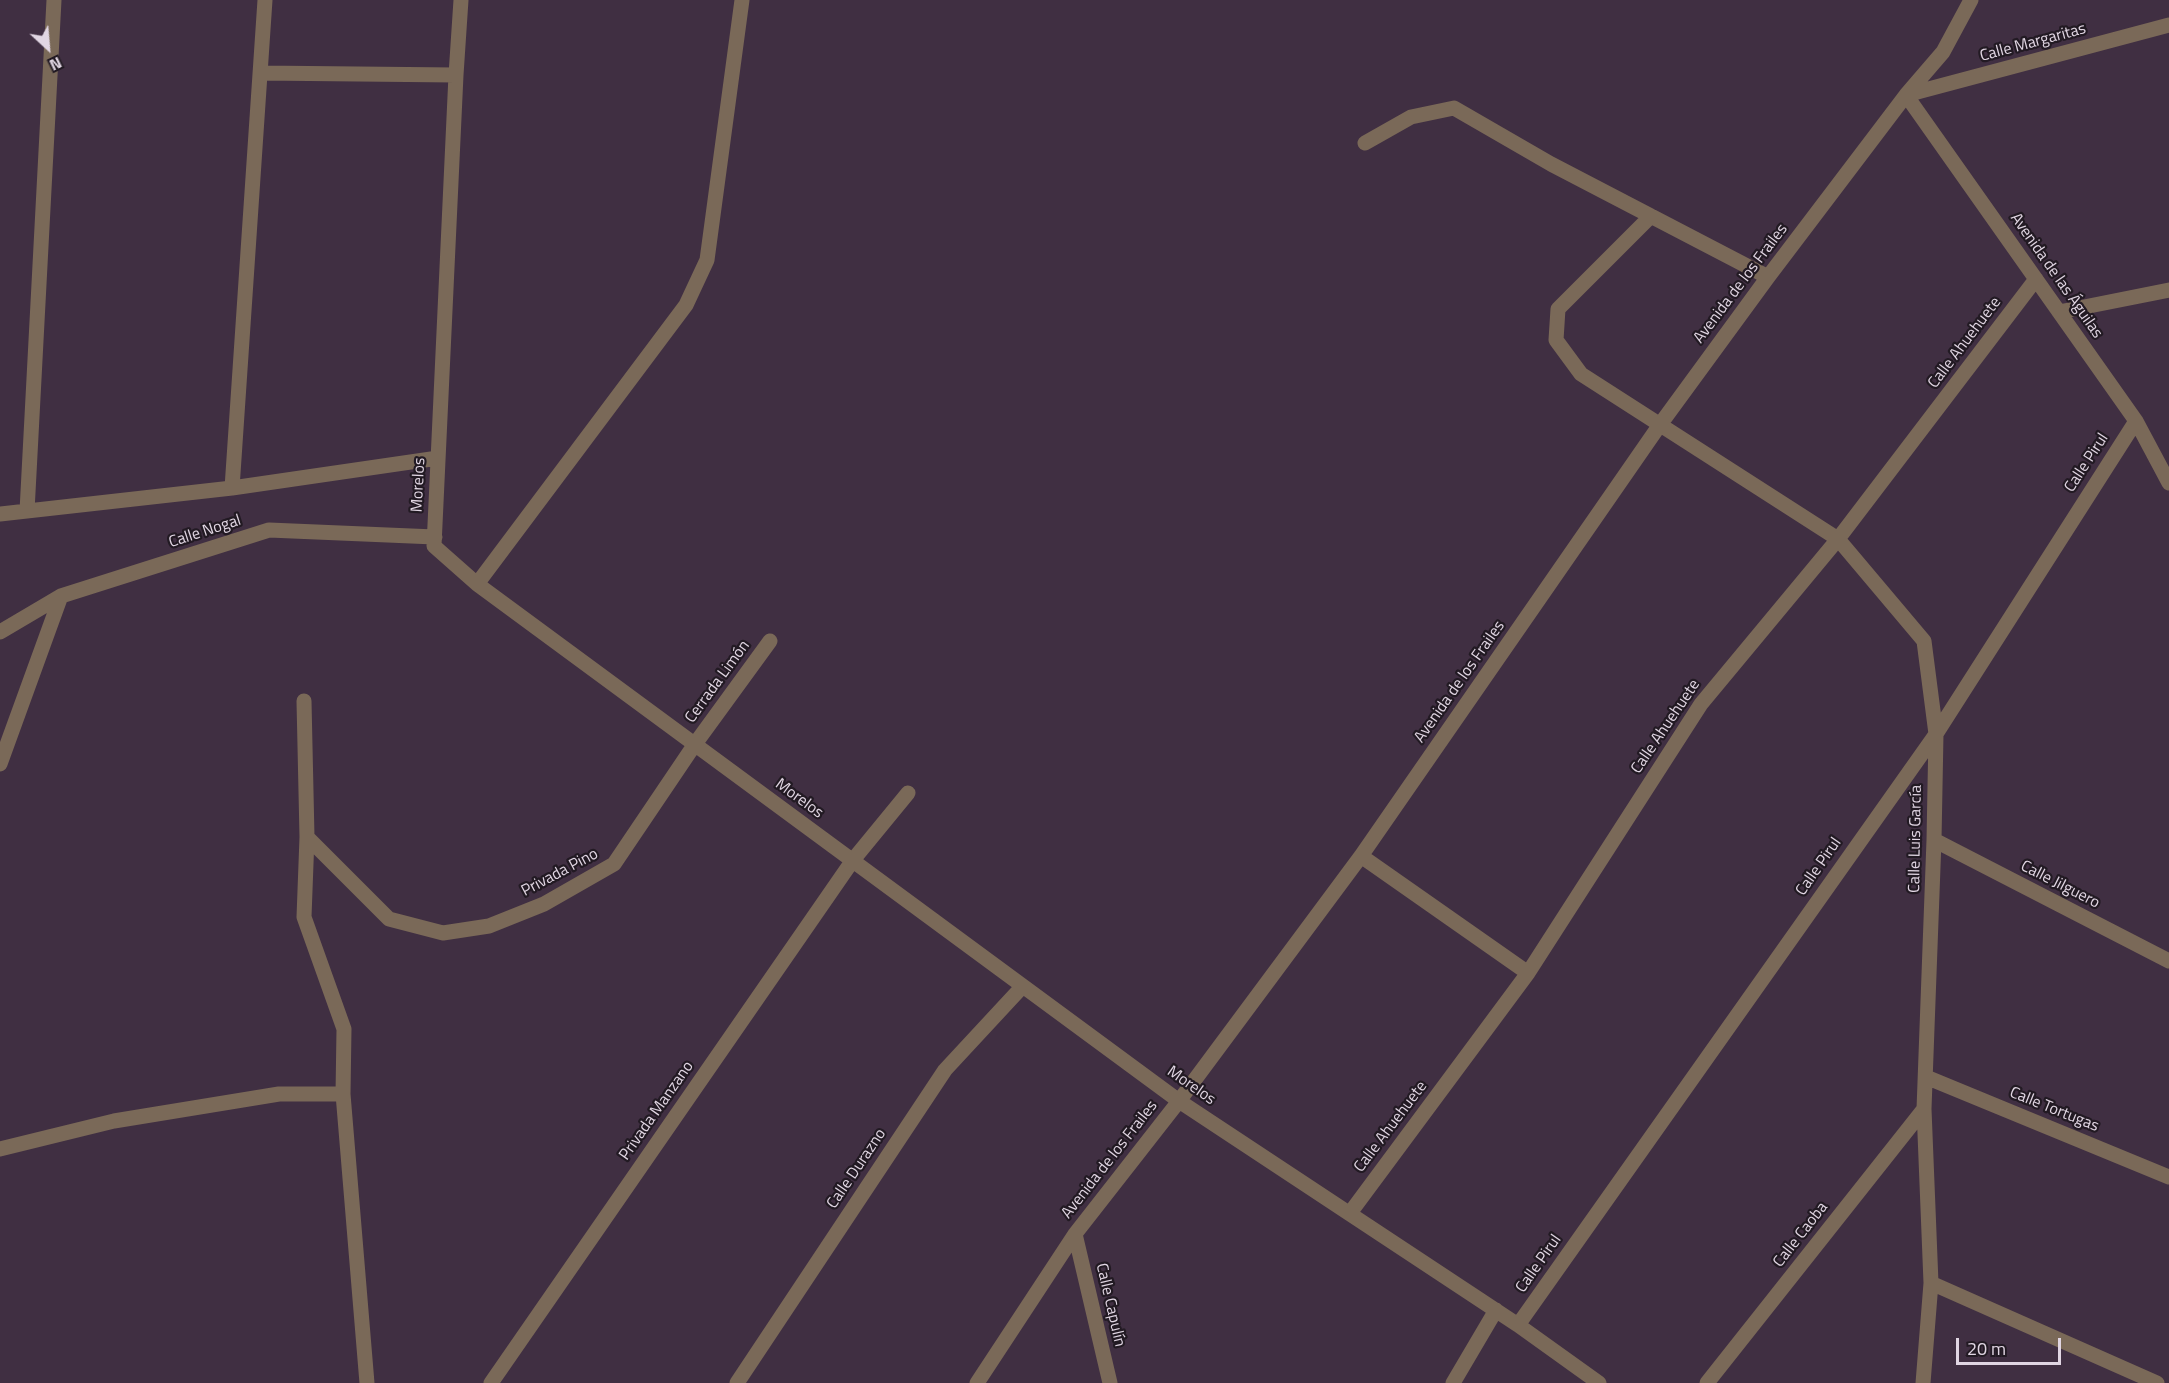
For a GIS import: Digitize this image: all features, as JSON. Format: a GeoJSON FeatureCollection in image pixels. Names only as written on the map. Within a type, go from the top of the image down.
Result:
{"type":"FeatureCollection","features":[{"type":"Feature","properties":{"kind":"street"},"geometry":{"type":"LineString","coordinates":[[27,511],[54,0]]}},
{"type":"Feature","properties":{"kind":"street"},"geometry":{"type":"LineString","coordinates":[[232,488],[264,0]]}},
{"type":"Feature","properties":{"kind":"street","name":"Morelos"},"geometry":{"type":"LineString","coordinates":[[461,0],[434,546],[477,584],[1179,1101],[1496,1310],[1599,1383]]}},
{"type":"Feature","properties":{"kind":"street"},"geometry":{"type":"LineString","coordinates":[[477,584],[686,305],[707,260],[741,0]]}},
{"type":"Feature","properties":{"kind":"street","name":"Avenida de los Frailes"},"geometry":{"type":"LineString","coordinates":[[977,1383],[1075,1234],[1179,1101],[1361,856],[1659,426],[1906,95],[1943,52],[1971,0]]}},
{"type":"Feature","properties":{"kind":"street","name":"Calle Margaritas"},"geometry":{"type":"LineString","coordinates":[[1906,95],[2169,25]]}},
{"type":"Feature","properties":{"kind":"street"},"geometry":{"type":"LineString","coordinates":[[260,73],[456,75]]}},
{"type":"Feature","properties":{"kind":"street","name":"Avenida de las Águilas"},"geometry":{"type":"LineString","coordinates":[[1906,95],[2136,421],[2169,483]]}},
{"type":"Feature","properties":{"kind":"street"},"geometry":{"type":"LineString","coordinates":[[1365,143],[1412,117],[1454,108],[1551,164],[1768,277]]}},
{"type":"Feature","properties":{"kind":"street","name":"Calle Luis García"},"geometry":{"type":"LineString","coordinates":[[1651,216],[1558,309],[1556,340],[1581,374],[1838,539],[1924,641],[1936,734],[1924,1109],[1931,1283],[1923,1383]]}},
{"type":"Feature","properties":{"kind":"street","name":"Calle Ahuehuete"},"geometry":{"type":"LineString","coordinates":[[1350,1213],[1528,973],[1701,704],[1838,539],[2036,279]]}},
{"type":"Feature","properties":{"kind":"street"},"geometry":{"type":"LineString","coordinates":[[2059,312],[2169,290]]}},
{"type":"Feature","properties":{"kind":"street","name":"Calle Pirul"},"geometry":{"type":"LineString","coordinates":[[1518,1325],[1936,734],[2136,421]]}},
{"type":"Feature","properties":{"kind":"street"},"geometry":{"type":"LineString","coordinates":[[0,514],[232,488],[438,458]]}},
{"type":"Feature","properties":{"kind":"street","name":"Calle Nogal"},"geometry":{"type":"LineString","coordinates":[[0,632],[61,597],[269,530],[435,537]]}},
{"type":"Feature","properties":{"kind":"street"},"geometry":{"type":"LineString","coordinates":[[0,764],[61,597]]}},
{"type":"Feature","properties":{"kind":"street","name":"Cerrada Limón"},"geometry":{"type":"LineString","coordinates":[[694,744],[770,641]]}},
{"type":"Feature","properties":{"kind":"street"},"geometry":{"type":"LineString","coordinates":[[304,701],[307,837],[304,917],[344,1029],[343,1094],[367,1383]]}},
{"type":"Feature","properties":{"kind":"street","name":"Privada Pino"},"geometry":{"type":"LineString","coordinates":[[307,837],[389,919],[443,933],[489,926],[544,904],[614,864],[694,744]]}},
{"type":"Feature","properties":{"kind":"street","name":"Privada Manzano"},"geometry":{"type":"LineString","coordinates":[[491,1383],[853,860],[908,793]]}},
{"type":"Feature","properties":{"kind":"street","name":"Calle Jilguero"},"geometry":{"type":"LineString","coordinates":[[1934,840],[2169,961]]}},
{"type":"Feature","properties":{"kind":"street"},"geometry":{"type":"LineString","coordinates":[[1361,856],[1528,973]]}},
{"type":"Feature","properties":{"kind":"street","name":"Calle Durazno"},"geometry":{"type":"LineString","coordinates":[[737,1383],[945,1070],[1022,987]]}},
{"type":"Feature","properties":{"kind":"street","name":"Calle Tortugas"},"geometry":{"type":"LineString","coordinates":[[1926,1077],[2169,1177]]}},
{"type":"Feature","properties":{"kind":"street"},"geometry":{"type":"LineString","coordinates":[[0,1149],[114,1121],[279,1094],[343,1094]]}},
{"type":"Feature","properties":{"kind":"street","name":"Calle Caoba"},"geometry":{"type":"LineString","coordinates":[[1707,1383],[1924,1109]]}},
{"type":"Feature","properties":{"kind":"street","name":"Calle Capulín"},"geometry":{"type":"LineString","coordinates":[[1075,1234],[1110,1383]]}},
{"type":"Feature","properties":{"kind":"street"},"geometry":{"type":"LineString","coordinates":[[1931,1283],[2157,1383]]}},
{"type":"Feature","properties":{"kind":"street"},"geometry":{"type":"LineString","coordinates":[[1453,1383],[1496,1310]]}}]}
